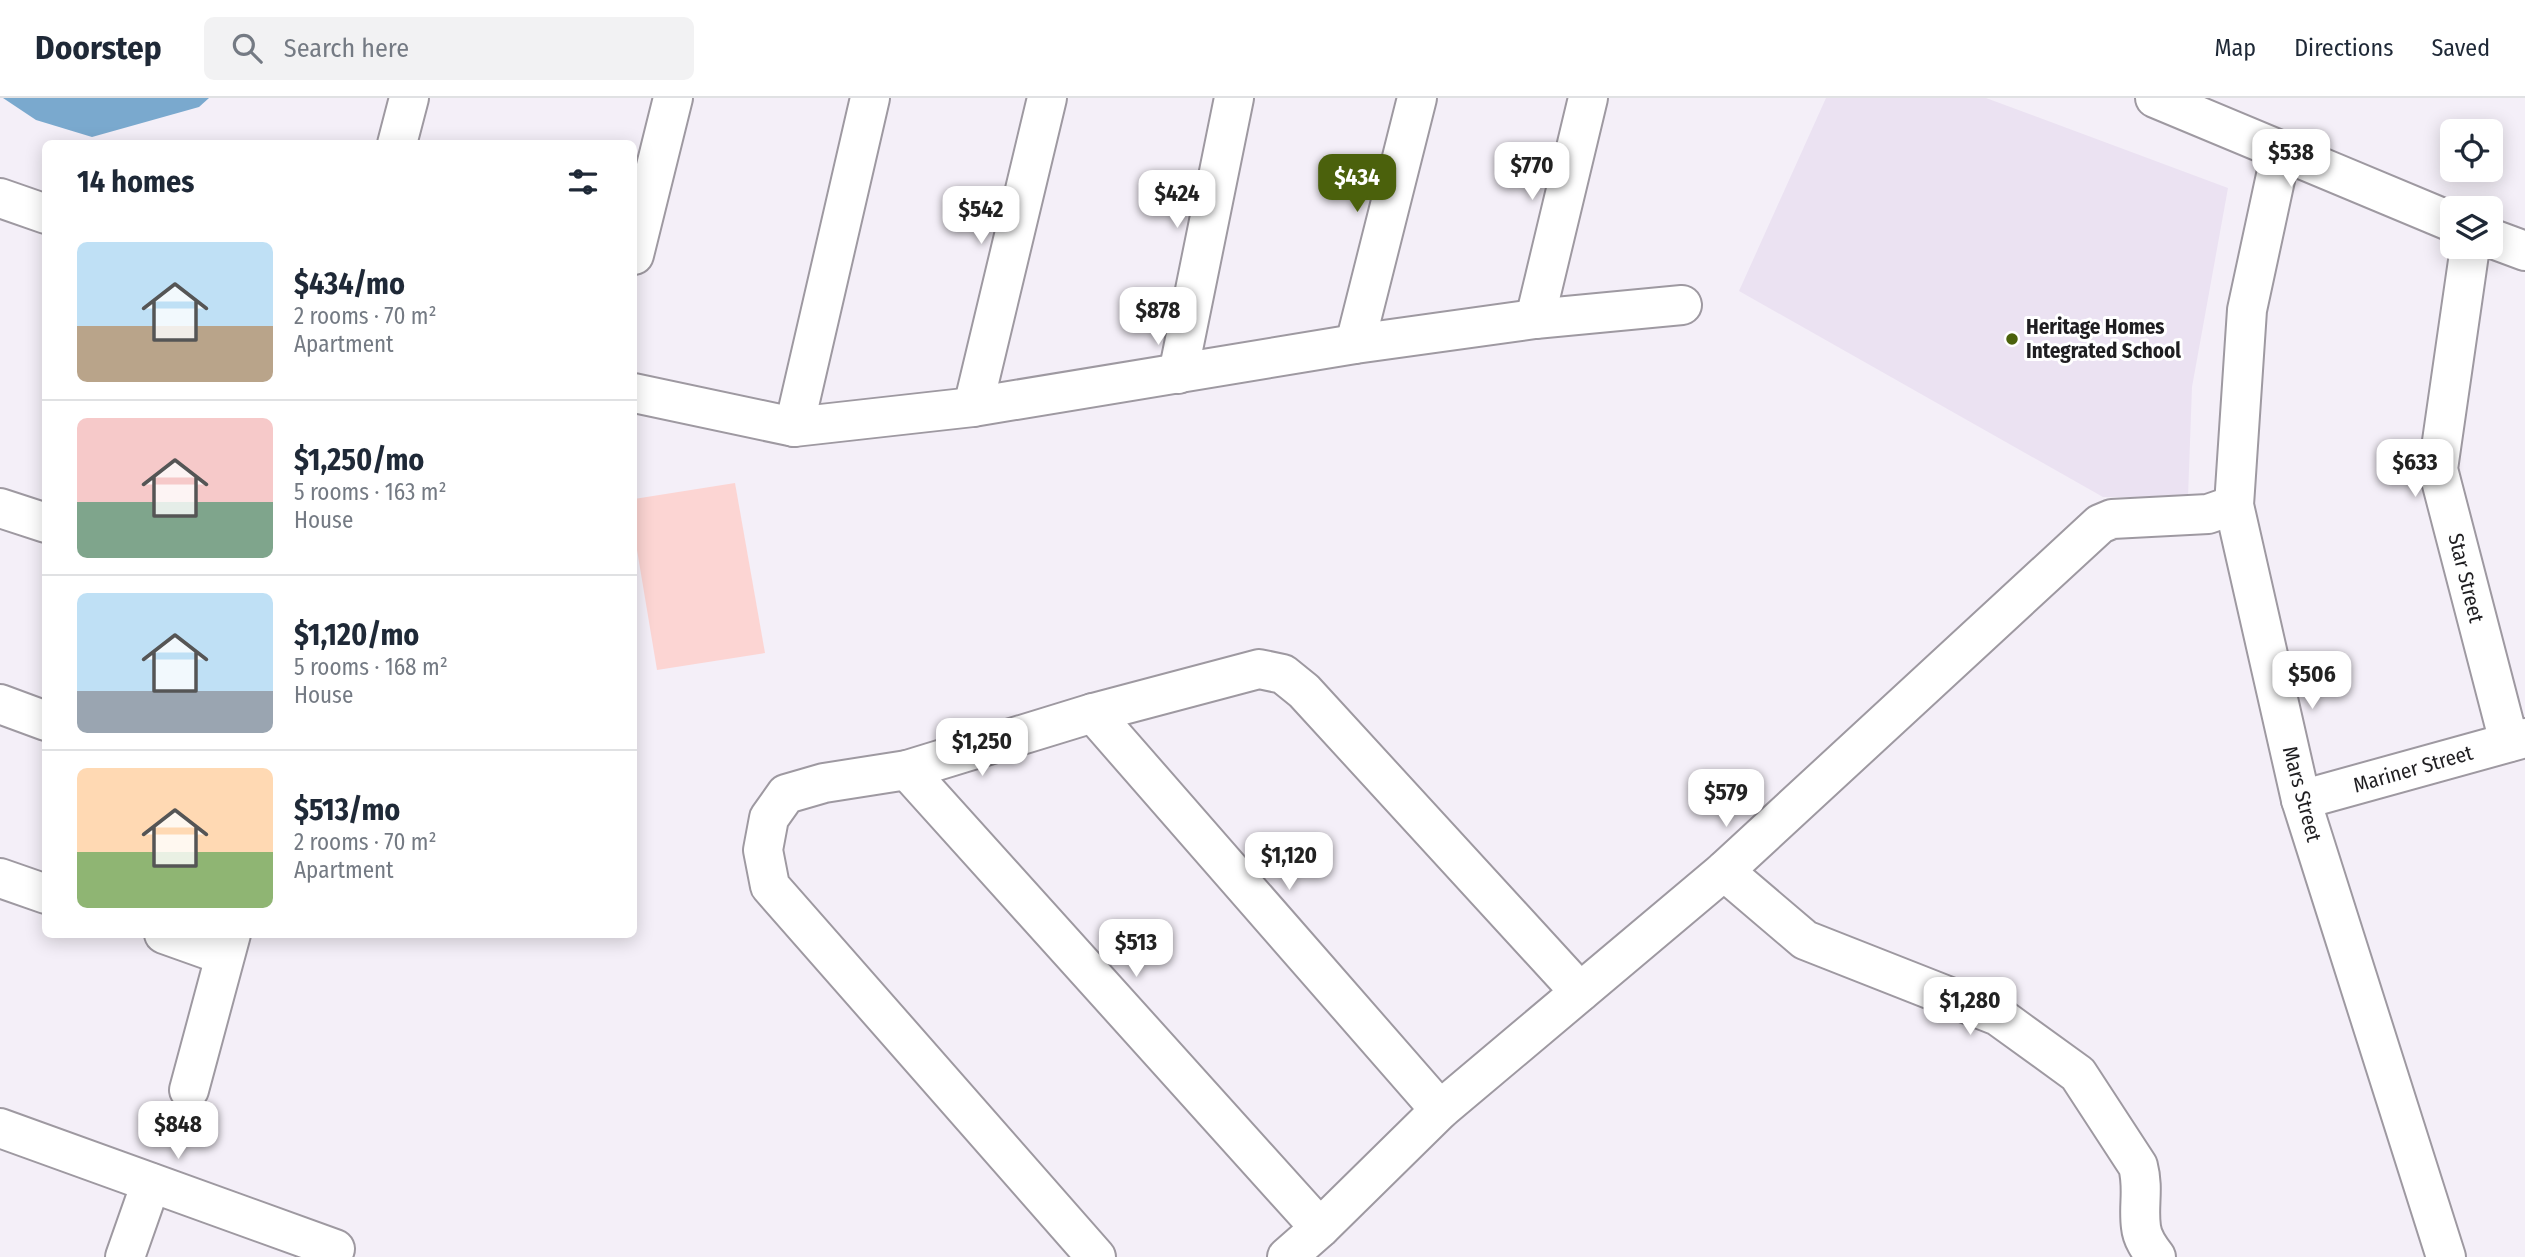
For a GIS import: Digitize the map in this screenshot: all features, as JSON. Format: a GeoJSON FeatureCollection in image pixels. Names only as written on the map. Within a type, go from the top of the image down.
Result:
{"type":"FeatureCollection","features":[{"type":"Feature","properties":{"kind":"street"},"geometry":{"type":"LineString","coordinates":[[398,140],[409,98]]}},
{"type":"Feature","properties":{"kind":"street"},"geometry":{"type":"LineString","coordinates":[[637,243],[673,98]]}},
{"type":"Feature","properties":{"kind":"street"},"geometry":{"type":"LineString","coordinates":[[794,427],[870,98]]}},
{"type":"Feature","properties":{"kind":"street"},"geometry":{"type":"LineString","coordinates":[[973,407],[1047,98]]}},
{"type":"Feature","properties":{"kind":"street"},"geometry":{"type":"LineString","coordinates":[[1178,373],[1234,98]]}},
{"type":"Feature","properties":{"kind":"street"},"geometry":{"type":"LineString","coordinates":[[1355,344],[1417,98]]}},
{"type":"Feature","properties":{"kind":"street"},"geometry":{"type":"LineString","coordinates":[[1535,320],[1588,98]]}},
{"type":"Feature","properties":{"kind":"street"},"geometry":{"type":"LineString","coordinates":[[2155,98],[2440,217]]}},
{"type":"Feature","properties":{"kind":"street","name":"Mars Street"},"geometry":{"type":"LineString","coordinates":[[2281,152],[2247,310],[2234,505],[2301,800],[2446,1257]]}},
{"type":"Feature","properties":{"kind":"street"},"geometry":{"type":"LineString","coordinates":[[0,198],[42,213]]}},
{"type":"Feature","properties":{"kind":"street"},"geometry":{"type":"LineString","coordinates":[[2503,242],[2525,251]]}},
{"type":"Feature","properties":{"kind":"street","name":"Star Street"},"geometry":{"type":"LineString","coordinates":[[2468,259],[2438,469],[2517,740]]}},
{"type":"Feature","properties":{"kind":"street"},"geometry":{"type":"LineString","coordinates":[[637,394],[794,427],[973,407],[1355,344],[1535,320],[1682,305]]}},
{"type":"Feature","properties":{"kind":"street"},"geometry":{"type":"LineString","coordinates":[[1287,1257],[1440,1110],[1724,871],[2100,524],[2112,519],[2208,514],[2234,505]]}},
{"type":"Feature","properties":{"kind":"street"},"geometry":{"type":"LineString","coordinates":[[0,508],[42,522]]}},
{"type":"Feature","properties":{"kind":"street"},"geometry":{"type":"LineString","coordinates":[[1096,1257],[770,886],[763,850],[769,818],[786,794],[824,783],[907,770],[1093,713],[1259,669],[1283,674],[1304,691],[1580,992]]}},
{"type":"Feature","properties":{"kind":"street"},"geometry":{"type":"LineString","coordinates":[[0,704],[42,720]]}},
{"type":"Feature","properties":{"kind":"street"},"geometry":{"type":"LineString","coordinates":[[1093,713],[1440,1110]]}},
{"type":"Feature","properties":{"kind":"street","name":"Mariner Street"},"geometry":{"type":"LineString","coordinates":[[2301,800],[2517,740]]}},
{"type":"Feature","properties":{"kind":"street"},"geometry":{"type":"LineString","coordinates":[[907,770],[1320,1228]]}},
{"type":"Feature","properties":{"kind":"street"},"geometry":{"type":"LineString","coordinates":[[1724,871],[1805,940],[1998,1016],[2078,1074],[2138,1166],[2143,1184],[2141,1227],[2147,1245],[2156,1257]]}},
{"type":"Feature","properties":{"kind":"street"},"geometry":{"type":"LineString","coordinates":[[0,878],[42,893]]}},
{"type":"Feature","properties":{"kind":"street"},"geometry":{"type":"LineString","coordinates":[[187,938],[227,945],[190,1090]]}},
{"type":"Feature","properties":{"kind":"street"},"geometry":{"type":"LineString","coordinates":[[0,1128],[335,1249]]}},
{"type":"Feature","properties":{"kind":"street"},"geometry":{"type":"LineString","coordinates":[[125,1257],[151,1183]]}},
{"type":"Feature","properties":{"kind":"shaded area","name":"Heritage Homes Integrated School"},"geometry":{"type":"Polygon","coordinates":[[[1826,98],[1986,98],[2228,188],[2192,387],[2188,497],[2103,497],[1739,291],[1826,98]]]}},
{"type":"Feature","properties":{"kind":"shaded area"},"geometry":{"type":"Polygon","coordinates":[[[735,483],[765,653],[657,670],[637,550],[637,499],[735,483]]]}},
{"type":"Feature","properties":{"kind":"water"},"geometry":{"type":"Polygon","coordinates":[[[3,98],[209,98],[199,107],[92,137],[36,120],[3,98]]]}},
{"type":"Feature","properties":{"kind":"place","name":"Heritage Homes Integrated School"},"geometry":{"type":"Point","coordinates":[2012,339]}}]}
